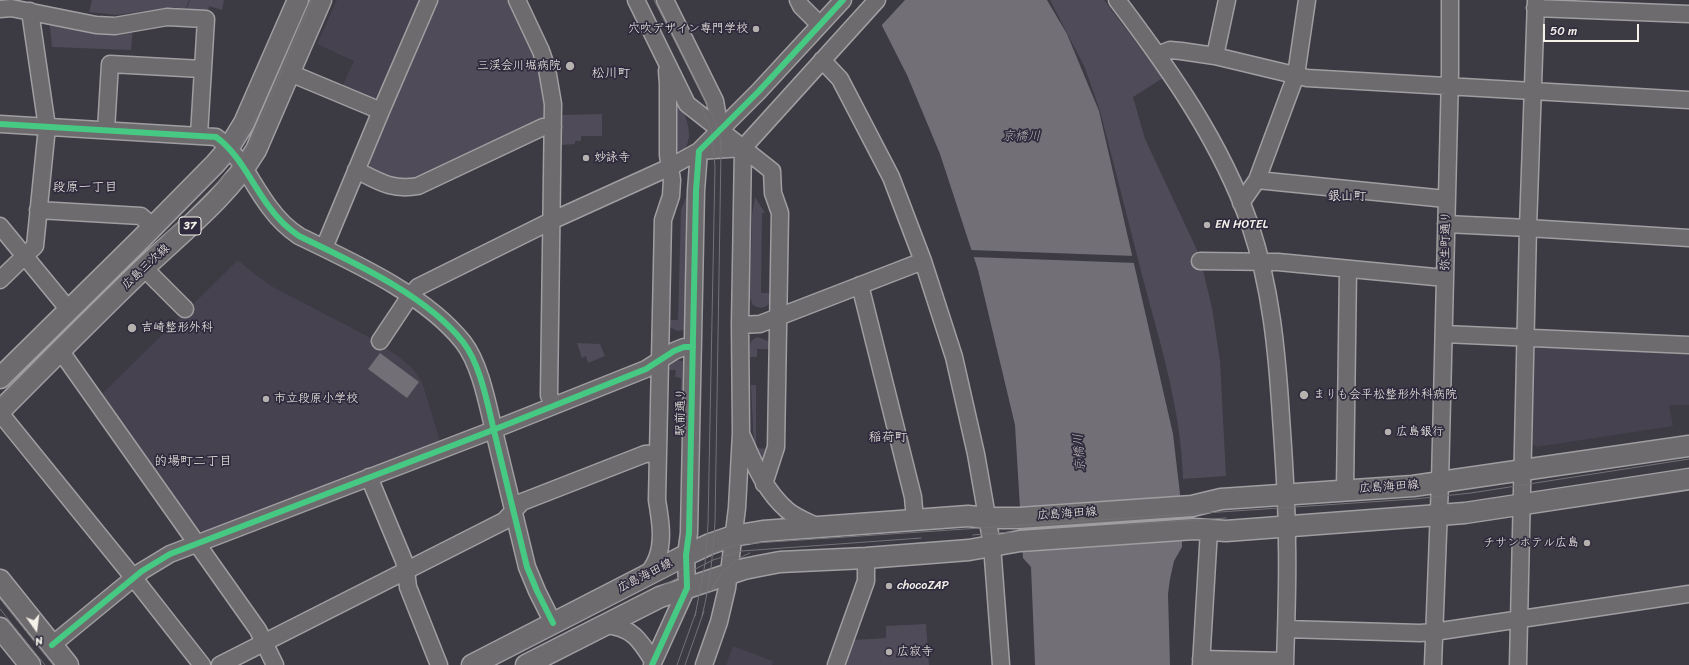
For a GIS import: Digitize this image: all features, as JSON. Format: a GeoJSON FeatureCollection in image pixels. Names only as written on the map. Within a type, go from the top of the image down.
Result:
{"type":"FeatureCollection","features":[{"type":"Feature","properties":{"kind":"main road","name":"広島三次線"},"geometry":{"type":"LineString","coordinates":[[0,378],[216,164],[228,149],[244,123],[298,0]]}},
{"type":"Feature","properties":{"kind":"main road","name":"広島三次線"},"geometry":{"type":"LineString","coordinates":[[0,412],[144,268],[184,232],[245,169],[256,150],[321,0]]}},
{"type":"Feature","properties":{"kind":"main road","name":"広島海田線"},"geometry":{"type":"LineString","coordinates":[[472,665],[648,574],[710,544],[733,536],[769,530],[816,526],[968,516],[988,518],[1019,518],[1184,506],[1220,499],[1413,486],[1689,446]]}},
{"type":"Feature","properties":{"kind":"main road","name":"広島海田線"},"geometry":{"type":"LineString","coordinates":[[526,665],[660,597],[730,574],[780,562],[866,558],[969,550],[1020,541],[1186,529],[1226,531],[1439,516],[1522,505],[1689,479]]}},
{"type":"Feature","properties":{"kind":"main road"},"geometry":{"type":"LineString","coordinates":[[0,580],[68,665]]}},
{"type":"Feature","properties":{"kind":"main road"},"geometry":{"type":"LineString","coordinates":[[0,628],[30,665]]}},
{"type":"Feature","properties":{"kind":"street"},"geometry":{"type":"LineString","coordinates":[[324,248],[429,0]]}},
{"type":"Feature","properties":{"kind":"street"},"geometry":{"type":"LineString","coordinates":[[517,0],[541,51],[547,70],[553,104],[554,127],[551,221],[549,395],[553,406]]}},
{"type":"Feature","properties":{"kind":"street"},"geometry":{"type":"LineString","coordinates":[[636,0],[687,104],[772,171],[773,193],[780,213],[776,448],[764,484]]}},
{"type":"Feature","properties":{"kind":"street"},"geometry":{"type":"LineString","coordinates":[[665,0],[715,101],[720,129]]}},
{"type":"Feature","properties":{"kind":"street"},"geometry":{"type":"LineString","coordinates":[[798,0],[801,6],[820,25]]}},
{"type":"Feature","properties":{"kind":"street"},"geometry":{"type":"LineString","coordinates":[[380,341],[418,286],[551,221],[670,167],[699,151],[759,91],[843,0]]}},
{"type":"Feature","properties":{"kind":"street"},"geometry":{"type":"LineString","coordinates":[[1117,0],[1158,55],[1204,127],[1242,203],[1266,282],[1276,343],[1287,527],[1285,663],[1201,662],[1209,530]]}},
{"type":"Feature","properties":{"kind":"street"},"geometry":{"type":"LineString","coordinates":[[1215,56],[1227,0]]}},
{"type":"Feature","properties":{"kind":"street"},"geometry":{"type":"LineString","coordinates":[[1242,203],[1257,180],[1296,75],[1307,0]]}},
{"type":"Feature","properties":{"kind":"street","name":"弥生町通り"},"geometry":{"type":"LineString","coordinates":[[1433,665],[1444,334],[1450,0]]}},
{"type":"Feature","properties":{"kind":"street"},"geometry":{"type":"LineString","coordinates":[[704,665],[719,622],[730,574],[737,508],[741,433],[740,324],[743,148],[873,4]]}},
{"type":"Feature","properties":{"kind":"street"},"geometry":{"type":"LineString","coordinates":[[1518,665],[1528,228],[1535,4],[1689,14]]}},
{"type":"Feature","properties":{"kind":"street"},"geometry":{"type":"LineString","coordinates":[[0,9],[11,8],[96,25],[115,26],[167,17],[206,19],[199,136]]}},
{"type":"Feature","properties":{"kind":"street"},"geometry":{"type":"LineString","coordinates":[[0,280],[36,246],[38,210],[47,127],[30,12]]}},
{"type":"Feature","properties":{"kind":"street"},"geometry":{"type":"LineString","coordinates":[[1158,55],[1170,50],[1215,56],[1307,78],[1689,100]]}},
{"type":"Feature","properties":{"kind":"street"},"geometry":{"type":"LineString","coordinates":[[822,60],[840,79],[891,177],[923,261],[954,357],[976,454],[988,518],[992,545],[1001,665]]}},
{"type":"Feature","properties":{"kind":"street"},"geometry":{"type":"LineString","coordinates":[[648,574],[657,558],[659,551],[661,521],[657,500],[663,220],[671,196],[672,180],[668,155],[668,84],[666,62]]}},
{"type":"Feature","properties":{"kind":"street"},"geometry":{"type":"LineString","coordinates":[[106,130],[110,64],[202,69]]}},
{"type":"Feature","properties":{"kind":"street"},"geometry":{"type":"LineString","coordinates":[[290,73],[381,111]]}},
{"type":"Feature","properties":{"kind":"street"},"geometry":{"type":"LineString","coordinates":[[0,124],[216,137],[245,169],[279,220],[299,236],[376,275],[410,296],[443,321],[464,342],[476,366],[487,399],[493,430],[527,567],[537,592],[553,623]]}},
{"type":"Feature","properties":{"kind":"street"},"geometry":{"type":"LineString","coordinates":[[356,170],[384,184],[397,188],[418,186],[543,127],[554,127]]}},
{"type":"Feature","properties":{"kind":"street"},"geometry":{"type":"LineString","coordinates":[[699,151],[743,148]]}},
{"type":"Feature","properties":{"kind":"street","name":"駅前通り"},"geometry":{"type":"LineString","coordinates":[[681,558],[690,528],[696,191],[699,151]]}},
{"type":"Feature","properties":{"kind":"street"},"geometry":{"type":"LineString","coordinates":[[1257,180],[1446,199]]}},
{"type":"Feature","properties":{"kind":"street"},"geometry":{"type":"LineString","coordinates":[[38,210],[141,216],[153,227]]}},
{"type":"Feature","properties":{"kind":"street"},"geometry":{"type":"LineString","coordinates":[[1446,224],[1689,238]]}},
{"type":"Feature","properties":{"kind":"street"},"geometry":{"type":"LineString","coordinates":[[0,226],[69,310]]}},
{"type":"Feature","properties":{"kind":"street"},"geometry":{"type":"LineString","coordinates":[[740,324],[760,324],[923,261]]}},
{"type":"Feature","properties":{"kind":"street"},"geometry":{"type":"LineString","coordinates":[[1200,261],[1260,261],[1445,278]]}},
{"type":"Feature","properties":{"kind":"street"},"geometry":{"type":"LineString","coordinates":[[144,268],[185,309]]}},
{"type":"Feature","properties":{"kind":"street"},"geometry":{"type":"LineString","coordinates":[[1345,490],[1348,269]]}},
{"type":"Feature","properties":{"kind":"street"},"geometry":{"type":"LineString","coordinates":[[860,285],[913,497],[915,520]]}},
{"type":"Feature","properties":{"kind":"street"},"geometry":{"type":"LineString","coordinates":[[1444,334],[1689,345]]}},
{"type":"Feature","properties":{"kind":"street"},"geometry":{"type":"LineString","coordinates":[[52,645],[133,577],[170,554],[493,430],[646,369],[674,351],[684,347],[693,347]]}},
{"type":"Feature","properties":{"kind":"street"},"geometry":{"type":"LineString","coordinates":[[59,352],[67,360],[258,630],[275,665]]}},
{"type":"Feature","properties":{"kind":"street"},"geometry":{"type":"LineString","coordinates":[[0,412],[202,665]]}},
{"type":"Feature","properties":{"kind":"street"},"geometry":{"type":"LineString","coordinates":[[741,433],[764,484],[787,510],[816,526]]}},
{"type":"Feature","properties":{"kind":"street"},"geometry":{"type":"LineString","coordinates":[[220,665],[504,521],[522,502],[645,454],[658,453]]}},
{"type":"Feature","properties":{"kind":"street"},"geometry":{"type":"LineString","coordinates":[[369,477],[406,570],[408,587],[439,665]]}},
{"type":"Feature","properties":{"kind":"street"},"geometry":{"type":"LineString","coordinates":[[653,663],[687,588],[681,558],[661,521]]}},
{"type":"Feature","properties":{"kind":"street"},"geometry":{"type":"LineString","coordinates":[[836,665],[866,581],[866,558]]}},
{"type":"Feature","properties":{"kind":"street"},"geometry":{"type":"LineString","coordinates":[[1286,629],[1420,633],[1434,632],[1689,594]]}},
{"type":"Feature","properties":{"kind":"street"},"geometry":{"type":"LineString","coordinates":[[605,625],[625,628],[634,634],[653,663]]}},
{"type":"Feature","properties":{"kind":"shaded area"},"geometry":{"type":"Polygon","coordinates":[[[92,0],[189,0],[185,10],[175,7],[116,15],[89,12],[92,0]]]}},
{"type":"Feature","properties":{"kind":"shaded area"},"geometry":{"type":"Polygon","coordinates":[[[190,0],[224,0],[222,10],[209,6],[208,13],[186,10],[190,0]]]}},
{"type":"Feature","properties":{"kind":"shaded area"},"geometry":{"type":"Polygon","coordinates":[[[337,0],[421,0],[378,98],[371,101],[341,89],[354,61],[317,44],[337,0]]]}},
{"type":"Feature","properties":{"kind":"shaded area"},"geometry":{"type":"Polygon","coordinates":[[[438,0],[508,0],[534,59],[544,97],[545,115],[543,121],[416,181],[399,183],[371,171],[369,162],[438,0]]]}},
{"type":"Feature","properties":{"kind":"shaded area"},"geometry":{"type":"Polygon","coordinates":[[[1050,0],[1104,0],[1163,78],[1133,97],[1145,139],[1197,250],[1203,270],[1212,308],[1220,361],[1226,476],[1183,479],[1174,401],[1100,111],[1085,68],[1050,0]]]}},
{"type":"Feature","properties":{"kind":"shaded area"},"geometry":{"type":"Polygon","coordinates":[[[49,17],[133,27],[131,50],[52,47],[49,17]]]}},
{"type":"Feature","properties":{"kind":"shaded area"},"geometry":{"type":"Polygon","coordinates":[[[680,104],[687,120],[689,138],[685,148],[674,153],[673,106],[680,104]]]}},
{"type":"Feature","properties":{"kind":"shaded area"},"geometry":{"type":"Polygon","coordinates":[[[602,114],[602,136],[581,136],[581,141],[575,141],[575,144],[561,145],[561,115],[602,114]]]}},
{"type":"Feature","properties":{"kind":"shaded area"},"geometry":{"type":"Polygon","coordinates":[[[687,195],[685,330],[677,331],[670,327],[668,320],[678,320],[681,210],[687,195]]]}},
{"type":"Feature","properties":{"kind":"shaded area"},"geometry":{"type":"Polygon","coordinates":[[[755,197],[765,213],[762,213],[761,293],[772,293],[770,302],[763,308],[753,305],[750,298],[752,215],[755,197]]]}},
{"type":"Feature","properties":{"kind":"shaded area","name":"市立段原小学校"},"geometry":{"type":"Polygon","coordinates":[[[238,260],[271,286],[367,336],[398,356],[414,370],[422,382],[440,441],[205,532],[199,530],[102,394],[238,260]]]}},
{"type":"Feature","properties":{"kind":"shaded area"},"geometry":{"type":"Polygon","coordinates":[[[758,337],[768,341],[771,349],[757,349],[757,357],[750,357],[751,342],[758,337]]]}},
{"type":"Feature","properties":{"kind":"shaded area"},"geometry":{"type":"Polygon","coordinates":[[[577,343],[600,344],[605,356],[588,363],[586,356],[582,358],[577,343]]]}},
{"type":"Feature","properties":{"kind":"shaded area"},"geometry":{"type":"Polygon","coordinates":[[[1539,345],[1689,350],[1689,405],[1669,405],[1673,426],[1536,447],[1530,441],[1533,350],[1539,345]]]}},
{"type":"Feature","properties":{"kind":"shaded area"},"geometry":{"type":"Polygon","coordinates":[[[676,360],[683,361],[682,426],[680,426],[681,378],[675,377],[676,370],[667,370],[670,363],[676,360]]]}},
{"type":"Feature","properties":{"kind":"shaded area"},"geometry":{"type":"Polygon","coordinates":[[[751,385],[756,385],[756,448],[769,449],[764,468],[754,447],[751,385]]]}},
{"type":"Feature","properties":{"kind":"shaded area","name":"広寂寺"},"geometry":{"type":"Polygon","coordinates":[[[926,624],[929,665],[845,665],[853,640],[886,638],[886,626],[926,624]]]}},
{"type":"Feature","properties":{"kind":"shaded area"},"geometry":{"type":"Polygon","coordinates":[[[733,646],[773,661],[772,665],[726,665],[733,646]]]}},
{"type":"Feature","properties":{"kind":"water","name":"京橋川"},"geometry":{"type":"Polygon","coordinates":[[[869,0],[1047,0],[1067,34],[1099,111],[1173,434],[1180,494],[1182,547],[1174,561],[1168,594],[1170,665],[1035,665],[1031,567],[1023,558],[1015,425],[978,270],[940,154],[907,75],[869,0]]]}},
{"type":"Feature","properties":{"kind":"water"},"geometry":{"type":"Polygon","coordinates":[[[380,353],[419,382],[407,398],[368,369],[380,353]]]}},
{"type":"Feature","properties":{"kind":"pier"},"geometry":{"type":"Polygon","coordinates":[[[867,0],[905,0],[880,27],[867,0]]]}},
{"type":"Feature","properties":{"kind":"pier"},"geometry":{"type":"Polygon","coordinates":[[[970,250],[1135,256],[1137,263],[972,257],[970,250]]]}},
{"type":"Feature","properties":{"kind":"tram line"},"geometry":{"type":"LineString","coordinates":[[0,399],[239,161],[260,122],[312,0]]}},
{"type":"Feature","properties":{"kind":"tram line"},"geometry":{"type":"LineString","coordinates":[[654,0],[715,121],[720,137],[715,522],[711,569],[702,616]]}},
{"type":"Feature","properties":{"kind":"tram line"},"geometry":{"type":"LineString","coordinates":[[695,616],[705,564],[708,524],[715,166],[711,129],[700,104]]}},
{"type":"Feature","properties":{"kind":"tram line"},"geometry":{"type":"LineString","coordinates":[[130,261],[221,171],[239,149],[256,117]]}},
{"type":"Feature","properties":{"kind":"tram line"},"geometry":{"type":"LineString","coordinates":[[493,665],[706,556],[722,549],[741,544],[1414,499],[1471,493],[1689,459]]}},
{"type":"Feature","properties":{"kind":"tram line"},"geometry":{"type":"LineString","coordinates":[[1121,525],[1226,518]]}},
{"type":"Feature","properties":{"kind":"tram line"},"geometry":{"type":"LineString","coordinates":[[973,535],[1011,532]]}},
{"type":"Feature","properties":{"kind":"tram line"},"geometry":{"type":"LineString","coordinates":[[658,588],[713,560],[742,551],[921,538]]}},
{"type":"Feature","properties":{"kind":"tram line"},"geometry":{"type":"LineString","coordinates":[[711,591],[718,578],[732,563],[750,553]]}},
{"type":"Feature","properties":{"kind":"tram line"},"geometry":{"type":"LineString","coordinates":[[0,599],[53,665]]}},
{"type":"Feature","properties":{"kind":"tram line"},"geometry":{"type":"LineString","coordinates":[[0,609],[45,665]]}},
{"type":"Feature","properties":{"kind":"tram line"},"geometry":{"type":"LineString","coordinates":[[685,665],[704,611]]}},
{"type":"Feature","properties":{"kind":"tram line"},"geometry":{"type":"LineString","coordinates":[[677,665],[696,612]]}},
{"type":"Feature","properties":{"kind":"cycle path"},"geometry":{"type":"LineString","coordinates":[[652,665],[687,588],[686,555],[689,533],[696,191],[699,151],[759,91],[843,0]]}},
{"type":"Feature","properties":{"kind":"cycle path"},"geometry":{"type":"LineString","coordinates":[[0,124],[216,137],[232,152],[270,208],[291,230],[299,236],[387,281],[429,309],[447,325],[463,342],[475,362],[487,399],[527,567],[553,623]]}},
{"type":"Feature","properties":{"kind":"cycle path"},"geometry":{"type":"LineString","coordinates":[[52,645],[142,571],[170,554],[493,430],[646,369],[674,351],[684,347],[693,347]]}},
{"type":"Feature","properties":{"kind":"place","name":"穴吹デザイン専門学校"},"geometry":{"type":"Point","coordinates":[756,29]}},
{"type":"Feature","properties":{"kind":"place","name":"三渓会川堀病院"},"geometry":{"type":"Point","coordinates":[570,66]}},
{"type":"Feature","properties":{"kind":"place","name":"妙詠寺"},"geometry":{"type":"Point","coordinates":[586,158]}},
{"type":"Feature","properties":{"kind":"place","name":"EN HOTEL"},"geometry":{"type":"Point","coordinates":[1207,225]}},
{"type":"Feature","properties":{"kind":"place","name":"吉崎整形外科"},"geometry":{"type":"Point","coordinates":[132,328]}},
{"type":"Feature","properties":{"kind":"place","name":"まりも会平松整形外科病院"},"geometry":{"type":"Point","coordinates":[1304,395]}},
{"type":"Feature","properties":{"kind":"place","name":"市立段原小学校"},"geometry":{"type":"Point","coordinates":[266,399]}},
{"type":"Feature","properties":{"kind":"place","name":"広島銀行"},"geometry":{"type":"Point","coordinates":[1388,432]}},
{"type":"Feature","properties":{"kind":"place","name":"チサンホテル広島"},"geometry":{"type":"Point","coordinates":[1587,543]}},
{"type":"Feature","properties":{"kind":"place","name":"chocoZAP"},"geometry":{"type":"Point","coordinates":[889,586]}},
{"type":"Feature","properties":{"kind":"place","name":"広寂寺"},"geometry":{"type":"Point","coordinates":[889,652]}},
{"type":"Feature","properties":{"kind":"district","name":"松川町"},"geometry":{"type":"Point","coordinates":[611,74]}},
{"type":"Feature","properties":{"kind":"district","name":"段原一丁目"},"geometry":{"type":"Point","coordinates":[85,188]}},
{"type":"Feature","properties":{"kind":"district","name":"銀山町"},"geometry":{"type":"Point","coordinates":[1347,197]}},
{"type":"Feature","properties":{"kind":"district","name":"稲荷町"},"geometry":{"type":"Point","coordinates":[888,438]}},
{"type":"Feature","properties":{"kind":"district","name":"的場町二丁目"},"geometry":{"type":"Point","coordinates":[193,462]}}]}
